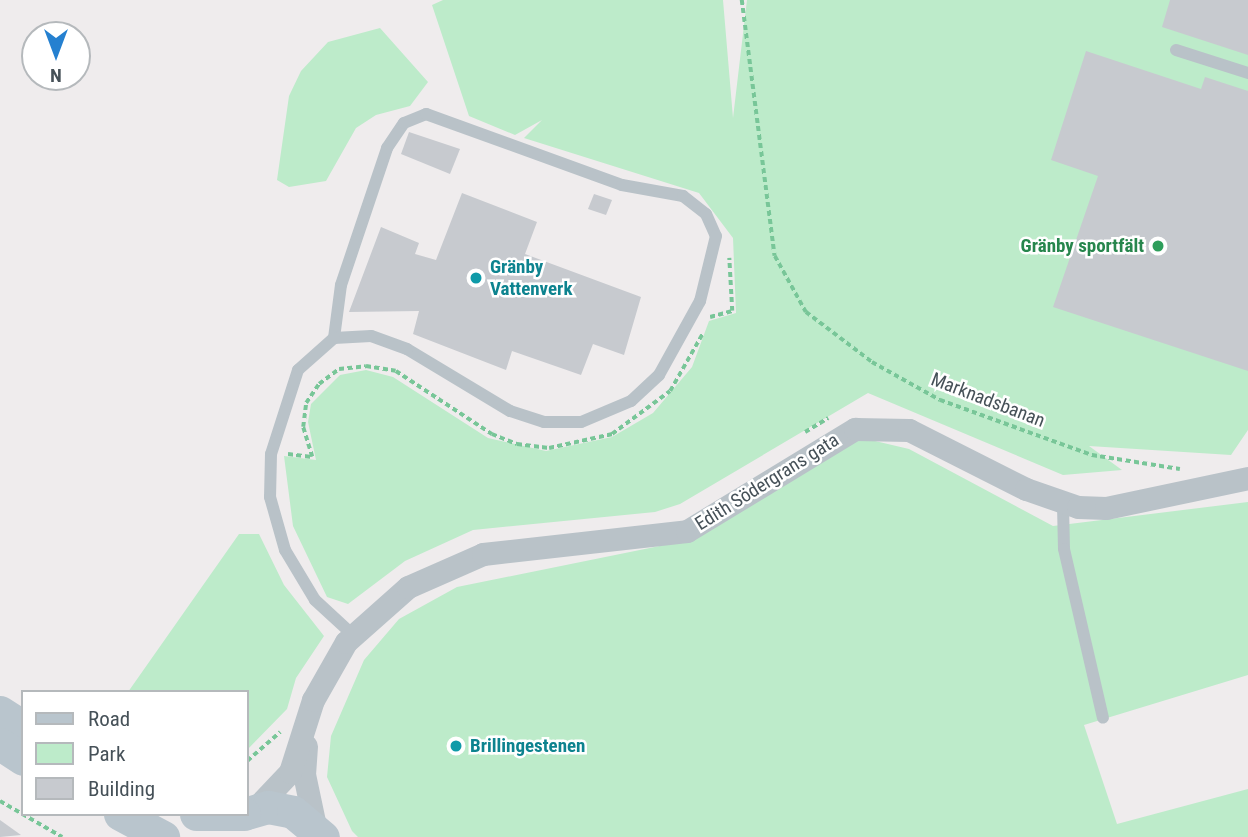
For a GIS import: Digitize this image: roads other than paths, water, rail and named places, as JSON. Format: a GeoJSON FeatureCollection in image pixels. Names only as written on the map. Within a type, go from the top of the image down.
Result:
{"type":"FeatureCollection","features":[{"type":"Feature","properties":{"kind":"main road"},"geometry":{"type":"LineString","coordinates":[[0,712],[21,726]]}},
{"type":"Feature","properties":{"kind":"main road"},"geometry":{"type":"LineString","coordinates":[[0,744],[21,758]]}},
{"type":"Feature","properties":{"kind":"main road"},"geometry":{"type":"LineString","coordinates":[[248,813],[293,811],[319,832]]}},
{"type":"Feature","properties":{"kind":"main road"},"geometry":{"type":"LineString","coordinates":[[124,816],[163,837]]}},
{"type":"Feature","properties":{"kind":"main road"},"geometry":{"type":"LineString","coordinates":[[221,837],[245,816]]}},
{"type":"Feature","properties":{"kind":"street","name":"Edith Södergrans gata"},"geometry":{"type":"LineString","coordinates":[[307,727],[313,700],[352,634],[408,587],[483,554],[687,531],[855,429],[909,430],[1063,505],[1105,508],[1248,478]]}},
{"type":"Feature","properties":{"kind":"street"},"geometry":{"type":"LineString","coordinates":[[248,813],[290,772],[307,727]]}},
{"type":"Feature","properties":{"kind":"street"},"geometry":{"type":"LineString","coordinates":[[307,727],[304,774],[319,832]]}},
{"type":"Feature","properties":{"kind":"lane"},"geometry":{"type":"LineString","coordinates":[[1176,50],[1248,73]]}},
{"type":"Feature","properties":{"kind":"lane"},"geometry":{"type":"LineString","coordinates":[[334,338],[341,285],[387,148],[404,123],[426,114],[622,185],[683,196],[706,214],[716,236],[700,301],[659,374],[631,401],[582,422],[544,422],[509,411],[407,349],[371,336],[334,338],[298,370],[271,454],[270,497],[285,550],[315,600],[352,634]]}},
{"type":"Feature","properties":{"kind":"lane"},"geometry":{"type":"LineString","coordinates":[[1063,505],[1064,550],[1103,718]]}},
{"type":"Feature","properties":{"kind":"place","name":"Gränby sportfält"},"geometry":{"type":"Point","coordinates":[1158,246]}},
{"type":"Feature","properties":{"kind":"place","name":"Gränby Vattenverk"},"geometry":{"type":"Point","coordinates":[476,278]}},
{"type":"Feature","properties":{"kind":"place","name":"Brillingestenen"},"geometry":{"type":"Point","coordinates":[456,746]}}]}
